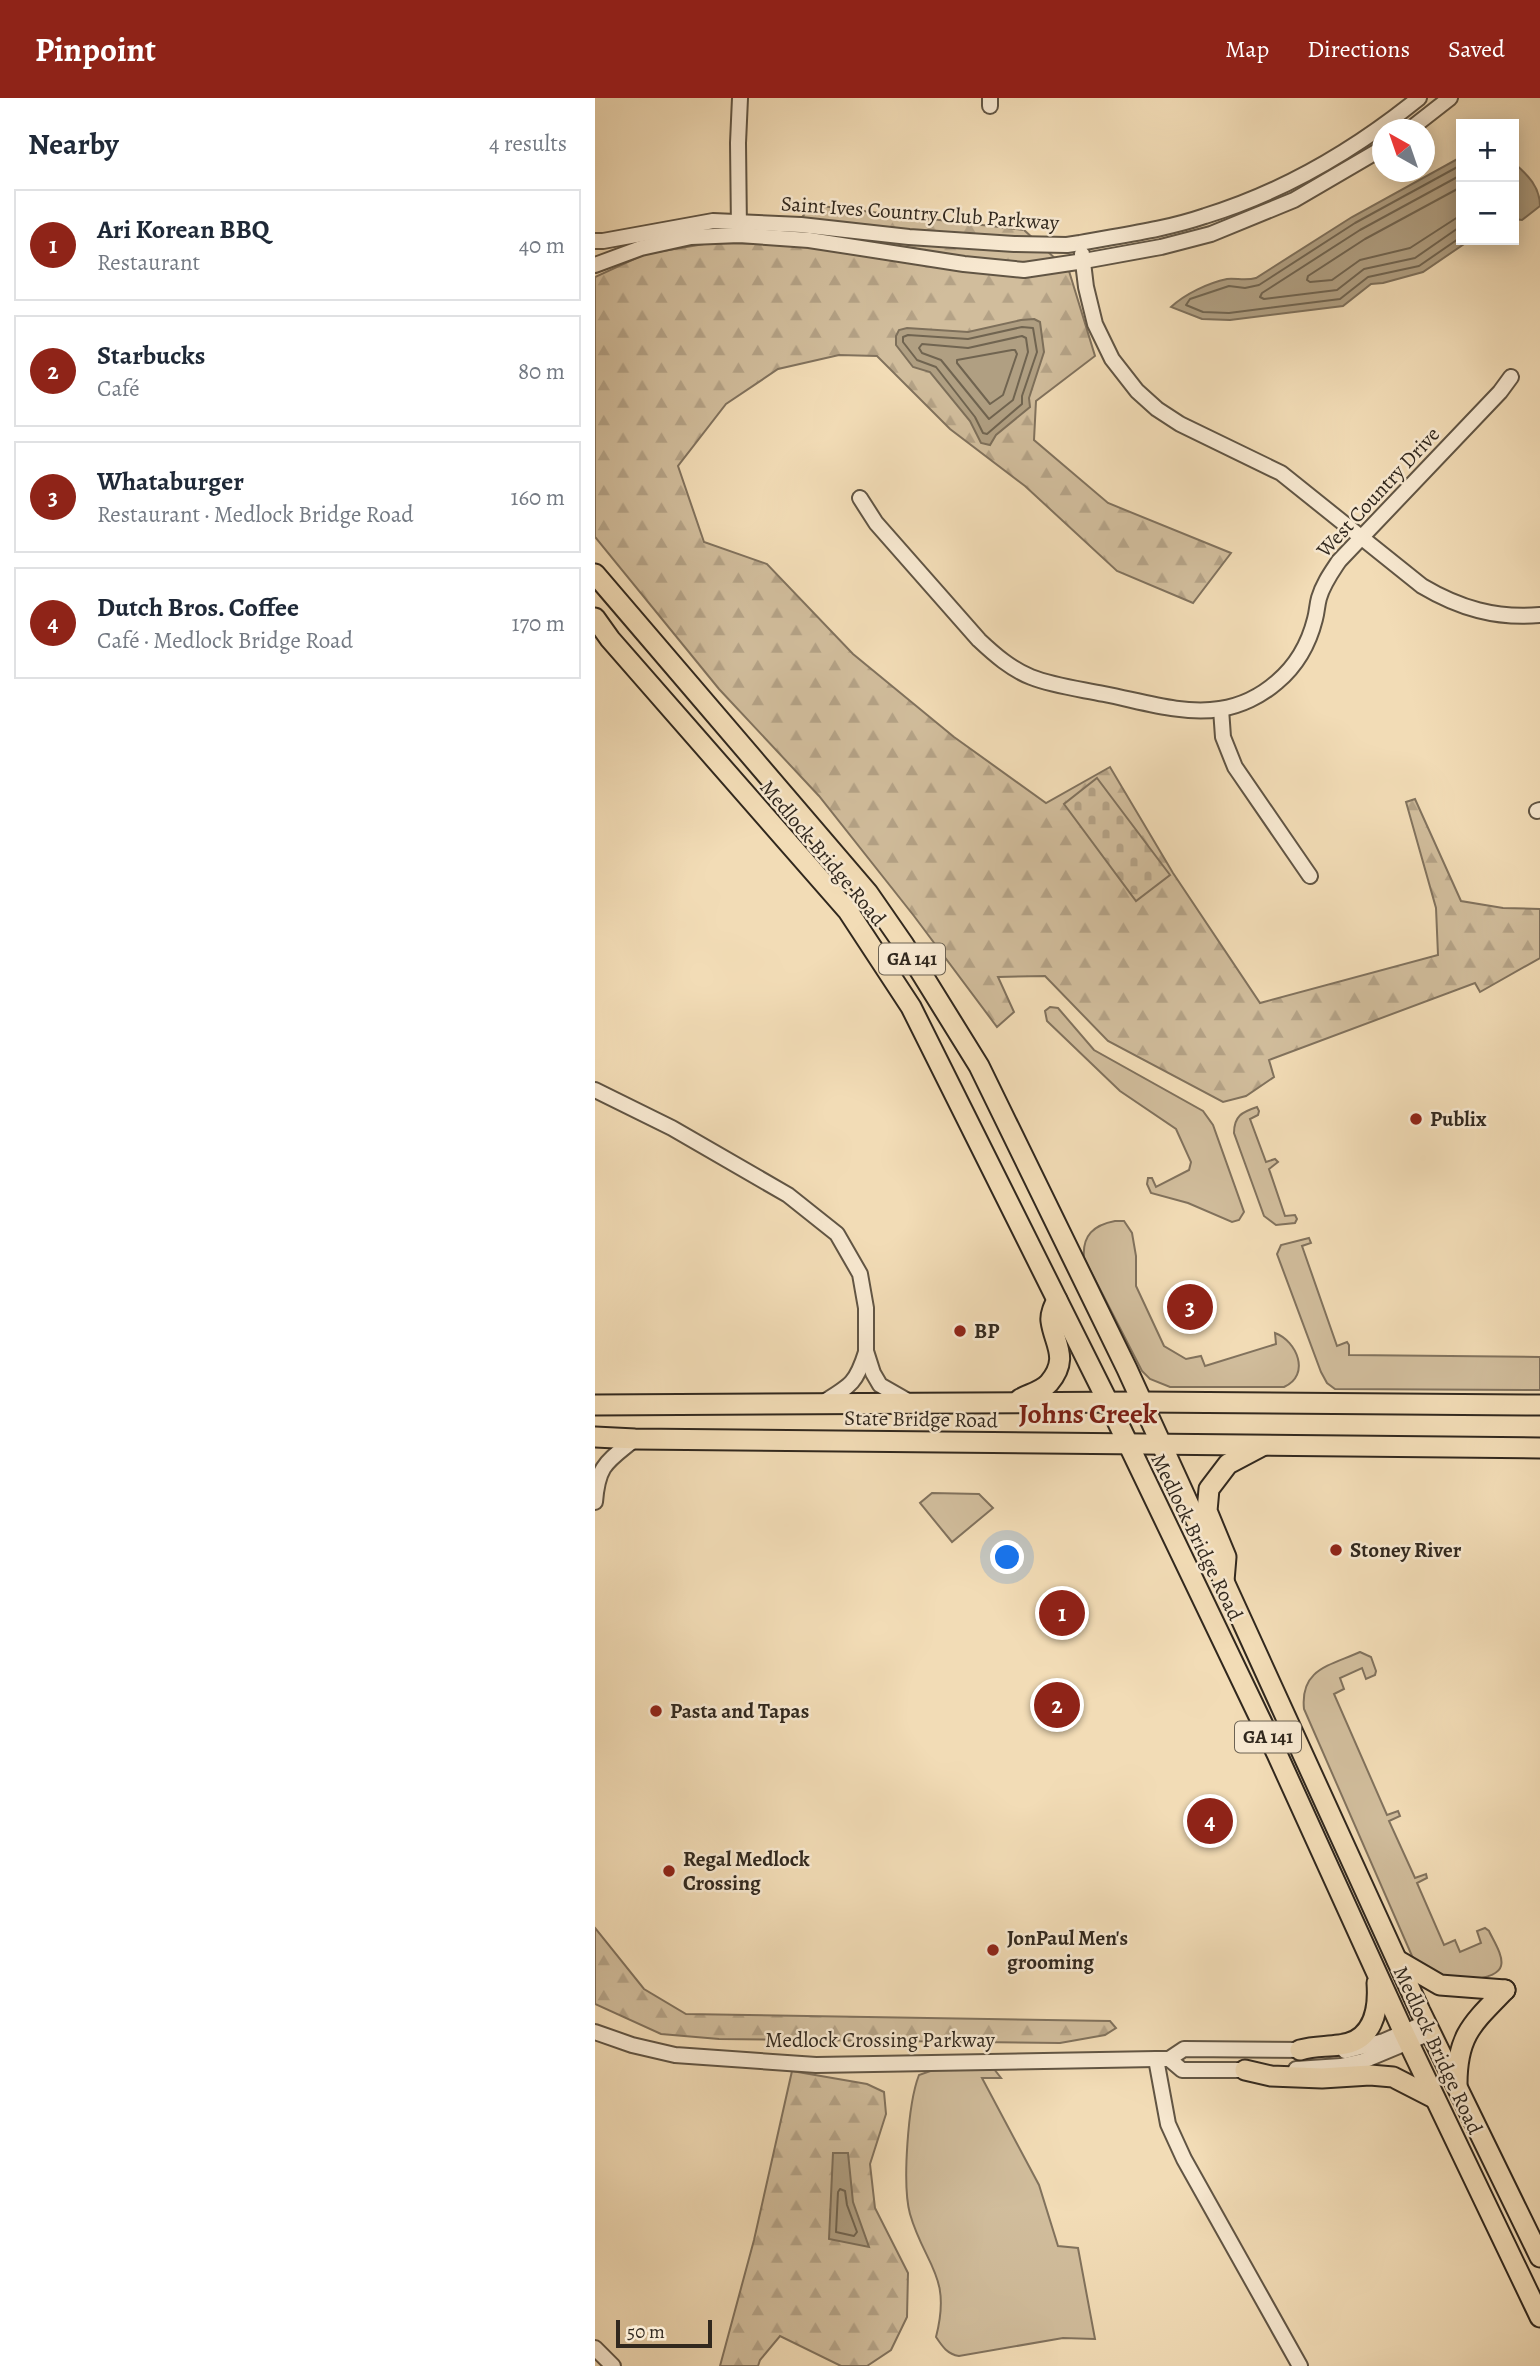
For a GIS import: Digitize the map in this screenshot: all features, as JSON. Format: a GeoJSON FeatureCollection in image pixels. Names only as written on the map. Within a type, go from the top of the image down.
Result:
{"type":"FeatureCollection","features":[{"type":"Feature","properties":{"kind":"highway","name":"Medlock Bridge Road"},"geometry":{"type":"LineString","coordinates":[[595,574],[868,893],[904,945],[979,1066],[1142,1402],[1428,2028],[1540,2257]]}},
{"type":"Feature","properties":{"kind":"highway","name":"Medlock Bridge Road"},"geometry":{"type":"LineString","coordinates":[[595,618],[848,911],[911,1007],[1108,1402],[1277,1754],[1406,2037],[1540,2316]]}},
{"type":"Feature","properties":{"kind":"highway"},"geometry":{"type":"LineString","coordinates":[[1014,1402],[1042,1390],[1054,1374],[1060,1349],[1050,1319],[1057,1300]]}},
{"type":"Feature","properties":{"kind":"highway","name":"State Bridge Road"},"geometry":{"type":"LineString","coordinates":[[595,1405],[1142,1402],[1540,1405]]}},
{"type":"Feature","properties":{"kind":"highway","name":"State Bridge Road"},"geometry":{"type":"LineString","coordinates":[[595,1437],[1540,1448]]}},
{"type":"Feature","properties":{"kind":"highway"},"geometry":{"type":"LineString","coordinates":[[1224,1586],[1226,1557],[1207,1511],[1209,1489],[1228,1464],[1265,1445]]}},
{"type":"Feature","properties":{"kind":"highway"},"geometry":{"type":"LineString","coordinates":[[1396,1959],[1440,1985],[1505,1990],[1474,2021],[1460,2048],[1457,2087]]}},
{"type":"Feature","properties":{"kind":"highway"},"geometry":{"type":"LineString","coordinates":[[1300,2050],[1314,2046],[1347,2044],[1361,2036],[1373,2023],[1376,2015],[1377,1975]]}},
{"type":"Feature","properties":{"kind":"highway"},"geometry":{"type":"LineString","coordinates":[[1245,2070],[1271,2076],[1393,2077],[1435,2098]]}},
{"type":"Feature","properties":{"kind":"street"},"geometry":{"type":"LineString","coordinates":[[739,229],[740,98]]}},
{"type":"Feature","properties":{"kind":"street","name":"Saint Ives Country Club Parkway"},"geometry":{"type":"LineString","coordinates":[[595,265],[641,248],[739,229],[801,225],[909,237],[1067,245],[1162,228],[1206,216],[1272,191],[1330,160],[1419,98]]}},
{"type":"Feature","properties":{"kind":"street"},"geometry":{"type":"LineString","coordinates":[[1423,119],[1450,98]]}},
{"type":"Feature","properties":{"kind":"street","name":"Saint Ives Country Club Parkway"},"geometry":{"type":"LineString","coordinates":[[595,241],[713,221],[739,229],[964,264],[1024,270],[1161,247],[1211,234],[1294,200],[1372,154]]}},
{"type":"Feature","properties":{"kind":"street"},"geometry":{"type":"LineString","coordinates":[[1080,243],[1086,287],[1095,324],[1112,359],[1137,391],[1157,409],[1179,424],[1281,473],[1422,586],[1442,598],[1487,613],[1540,615]]}},
{"type":"Feature","properties":{"kind":"street","name":"West Country Drive"},"geometry":{"type":"LineString","coordinates":[[860,498],[876,523],[979,640],[995,656],[1013,668],[1049,683],[1176,708],[1199,711],[1221,709],[1260,694],[1277,682],[1291,667],[1310,636],[1319,598],[1327,578],[1339,561],[1500,392],[1511,377]]}},
{"type":"Feature","properties":{"kind":"street"},"geometry":{"type":"LineString","coordinates":[[1221,709],[1223,737],[1235,767],[1310,876]]}},
{"type":"Feature","properties":{"kind":"street"},"geometry":{"type":"LineString","coordinates":[[595,1090],[672,1128],[788,1195],[837,1234],[859,1274],[866,1308],[866,1351],[873,1373],[880,1385],[913,1403]]}},
{"type":"Feature","properties":{"kind":"street"},"geometry":{"type":"LineString","coordinates":[[822,1404],[851,1385],[859,1373],[866,1351]]}},
{"type":"Feature","properties":{"kind":"street"},"geometry":{"type":"LineString","coordinates":[[595,1502],[599,1475],[605,1463],[635,1439]]}},
{"type":"Feature","properties":{"kind":"street","name":"Medlock Crossing Parkway"},"geometry":{"type":"LineString","coordinates":[[1162,2059],[1182,2070],[1341,2066],[1363,2061],[1428,2028]]}},
{"type":"Feature","properties":{"kind":"street","name":"Medlock Crossing Parkway"},"geometry":{"type":"LineString","coordinates":[[595,2032],[632,2045],[675,2055],[816,2065],[1162,2059],[1184,2049],[1344,2051],[1406,2037]]}},
{"type":"Feature","properties":{"kind":"street"},"geometry":{"type":"LineString","coordinates":[[1162,2059],[1168,2124],[1184,2159],[1300,2366]]}},
{"type":"Feature","properties":{"kind":"street"},"geometry":{"type":"LineString","coordinates":[[595,2348],[613,2366]]}},
{"type":"Feature","properties":{"kind":"green space"},"geometry":{"type":"Polygon","coordinates":[[[812,205],[1024,230],[1069,271],[1095,356],[1036,401],[1034,440],[1108,503],[1231,553],[1193,603],[1117,571],[1025,486],[950,429],[877,356],[839,355],[778,369],[726,404],[678,466],[704,542],[767,564],[853,654],[954,737],[1046,803],[1110,767],[1173,873],[1260,1003],[1438,955],[1436,908],[1406,802],[1415,799],[1461,901],[1503,908],[1540,909],[1540,958],[1480,992],[1475,983],[1269,1060],[1274,1077],[1246,1096],[1223,1102],[1108,1041],[1045,976],[998,977],[1014,1012],[997,1027],[819,796],[719,689],[595,537],[595,277],[645,254],[710,243],[780,244],[812,205]]]}},
{"type":"Feature","properties":{"kind":"green space"},"geometry":{"type":"Polygon","coordinates":[[[1097,778],[1170,875],[1136,901],[1064,804],[1097,778]]]}},
{"type":"Feature","properties":{"kind":"green space"},"geometry":{"type":"Polygon","coordinates":[[[1050,1007],[1058,1008],[1094,1050],[1203,1111],[1213,1125],[1244,1212],[1239,1220],[1232,1222],[1188,1203],[1151,1193],[1147,1184],[1148,1178],[1152,1178],[1156,1187],[1189,1170],[1191,1162],[1176,1129],[1120,1091],[1047,1021],[1045,1011],[1050,1007]]]}},
{"type":"Feature","properties":{"kind":"green space"},"geometry":{"type":"Polygon","coordinates":[[[1257,1107],[1258,1115],[1250,1119],[1266,1162],[1275,1159],[1278,1162],[1269,1169],[1285,1216],[1295,1215],[1295,1223],[1276,1225],[1264,1216],[1234,1133],[1235,1122],[1240,1116],[1257,1107]]]}},
{"type":"Feature","properties":{"kind":"green space"},"geometry":{"type":"Polygon","coordinates":[[[1124,1221],[1132,1233],[1136,1256],[1136,1286],[1164,1346],[1186,1359],[1201,1356],[1205,1366],[1276,1344],[1275,1333],[1289,1343],[1298,1358],[1297,1375],[1292,1382],[1284,1387],[1170,1387],[1150,1379],[1142,1371],[1084,1258],[1085,1243],[1091,1232],[1101,1225],[1124,1221]]]}},
{"type":"Feature","properties":{"kind":"green space"},"geometry":{"type":"Polygon","coordinates":[[[1309,1238],[1311,1243],[1302,1246],[1337,1346],[1347,1342],[1349,1355],[1540,1357],[1540,1390],[1335,1389],[1327,1383],[1321,1372],[1277,1254],[1281,1245],[1309,1238]]]}},
{"type":"Feature","properties":{"kind":"green space"},"geometry":{"type":"Polygon","coordinates":[[[932,1493],[979,1494],[993,1508],[952,1542],[920,1503],[932,1493]]]}},
{"type":"Feature","properties":{"kind":"green space"},"geometry":{"type":"Polygon","coordinates":[[[1360,1652],[1371,1657],[1375,1675],[1366,1679],[1362,1668],[1340,1678],[1344,1689],[1334,1694],[1387,1815],[1398,1811],[1400,1816],[1389,1821],[1415,1878],[1426,1874],[1427,1878],[1417,1883],[1444,1945],[1455,1940],[1460,1952],[1481,1943],[1477,1931],[1485,1928],[1500,1953],[1502,1962],[1498,1971],[1491,1975],[1471,1980],[1442,1980],[1426,1971],[1412,1956],[1304,1709],[1304,1696],[1312,1677],[1328,1666],[1360,1652]]]}},
{"type":"Feature","properties":{"kind":"green space"},"geometry":{"type":"Polygon","coordinates":[[[595,1928],[644,1989],[686,2014],[1110,2021],[1116,2028],[1105,2035],[1060,2043],[719,2039],[661,2034],[595,2004],[595,1928]]]}},
{"type":"Feature","properties":{"kind":"green space"},"geometry":{"type":"Polygon","coordinates":[[[936,2069],[994,2069],[1001,2078],[982,2078],[1039,2185],[1058,2246],[1078,2248],[1095,2339],[1063,2338],[959,2356],[948,2351],[936,2337],[941,2299],[939,2285],[910,2214],[906,2165],[909,2124],[919,2075],[936,2069]]]}},
{"type":"Feature","properties":{"kind":"green space"},"geometry":{"type":"Polygon","coordinates":[[[792,2071],[867,2084],[884,2092],[886,2114],[870,2164],[875,2208],[908,2273],[907,2317],[891,2350],[867,2366],[841,2366],[780,2336],[758,2366],[720,2366],[754,2240],[792,2071]]]}},
{"type":"Feature","properties":{"kind":"water"},"geometry":{"type":"Polygon","coordinates":[[[1456,160],[1456,245],[1463,245],[1423,272],[1371,284],[1343,306],[1230,320],[1202,319],[1171,307],[1190,293],[1212,283],[1227,279],[1256,278],[1352,217],[1416,182],[1435,182],[1435,171],[1456,160]]]}},
{"type":"Feature","properties":{"kind":"water"},"geometry":{"type":"Polygon","coordinates":[[[1519,168],[1538,193],[1540,206],[1519,220],[1519,168]]]}},
{"type":"Feature","properties":{"kind":"water"},"geometry":{"type":"Polygon","coordinates":[[[1034,319],[1040,322],[1044,352],[1029,398],[1030,407],[996,435],[990,445],[981,443],[970,421],[930,372],[913,367],[896,345],[899,330],[907,328],[968,332],[1034,319]]]}},
{"type":"Feature","properties":{"kind":"water"},"geometry":{"type":"Polygon","coordinates":[[[833,2153],[848,2153],[853,2202],[869,2247],[829,2239],[833,2153]]]}},
{"type":"Feature","properties":{"kind":"place","name":"Publix"},"geometry":{"type":"Point","coordinates":[1416,1119]}},
{"type":"Feature","properties":{"kind":"place","name":"Whataburger"},"geometry":{"type":"Point","coordinates":[1190,1307]}},
{"type":"Feature","properties":{"kind":"place","name":"BP"},"geometry":{"type":"Point","coordinates":[960,1331]}},
{"type":"Feature","properties":{"kind":"place","name":"Stoney River"},"geometry":{"type":"Point","coordinates":[1336,1550]}},
{"type":"Feature","properties":{"kind":"place","name":"Ari Korean BBQ"},"geometry":{"type":"Point","coordinates":[1062,1613]}},
{"type":"Feature","properties":{"kind":"place","name":"Starbucks"},"geometry":{"type":"Point","coordinates":[1057,1705]}},
{"type":"Feature","properties":{"kind":"place","name":"Pasta and Tapas"},"geometry":{"type":"Point","coordinates":[656,1711]}},
{"type":"Feature","properties":{"kind":"place","name":"Dutch Bros. Coffee"},"geometry":{"type":"Point","coordinates":[1210,1821]}},
{"type":"Feature","properties":{"kind":"place","name":"Regal Medlock Crossing"},"geometry":{"type":"Point","coordinates":[669,1871]}},
{"type":"Feature","properties":{"kind":"place","name":"JonPaul Men's grooming"},"geometry":{"type":"Point","coordinates":[993,1950]}},
{"type":"Feature","properties":{"kind":"district","name":"Johns Creek"},"geometry":{"type":"Point","coordinates":[1088,1414]}}]}
